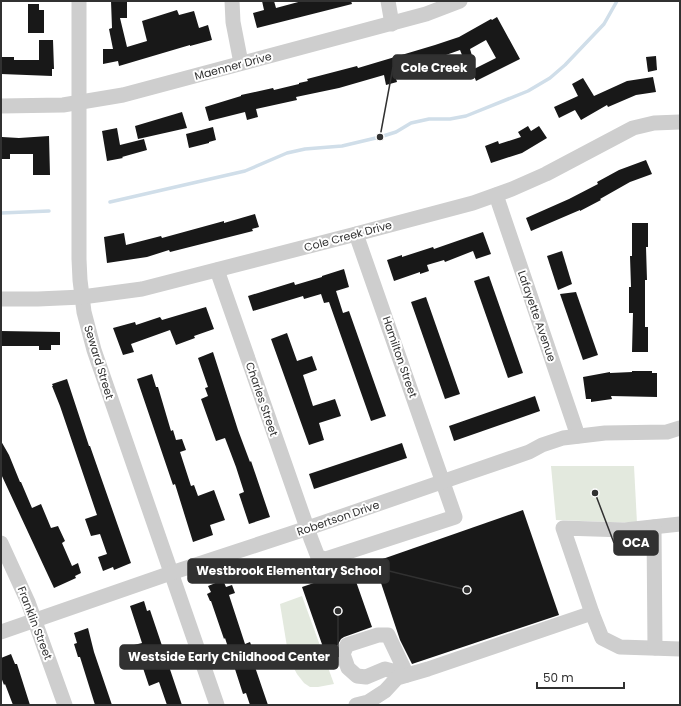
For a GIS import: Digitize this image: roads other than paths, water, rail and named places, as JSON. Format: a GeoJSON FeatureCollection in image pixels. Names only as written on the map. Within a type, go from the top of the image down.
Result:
{"type":"FeatureCollection","features":[{"type":"Feature","properties":{"kind":"street","name":"Seward Street"},"geometry":{"type":"LineString","coordinates":[[79,1],[79,259],[84,312],[94,350],[217,705]]}},
{"type":"Feature","properties":{"kind":"street"},"geometry":{"type":"LineString","coordinates":[[232,1],[233,22],[242,63]]}},
{"type":"Feature","properties":{"kind":"street"},"geometry":{"type":"LineString","coordinates":[[388,1],[392,24]]}},
{"type":"Feature","properties":{"kind":"street","name":"Maenner Drive"},"geometry":{"type":"LineString","coordinates":[[1,106],[63,105],[123,95],[392,24],[426,14],[460,1]]}},
{"type":"Feature","properties":{"kind":"street","name":"Cole Creek Drive"},"geometry":{"type":"LineString","coordinates":[[1,299],[82,297],[142,289],[356,234],[473,203],[512,190],[546,174],[633,128],[654,123],[680,122]]}},
{"type":"Feature","properties":{"kind":"street","name":"Lafayette Avenue"},"geometry":{"type":"LineString","coordinates":[[496,195],[578,436]]}},
{"type":"Feature","properties":{"kind":"street","name":"Hamilton Street"},"geometry":{"type":"LineString","coordinates":[[308,528],[318,557],[326,559],[455,518],[356,234]]}},
{"type":"Feature","properties":{"kind":"street","name":"Charles Street"},"geometry":{"type":"LineString","coordinates":[[217,270],[308,528]]}},
{"type":"Feature","properties":{"kind":"street","name":"Robertson Drive"},"geometry":{"type":"LineString","coordinates":[[1,632],[529,452],[542,445],[563,438],[605,433],[667,432],[680,428]]}},
{"type":"Feature","properties":{"kind":"street"},"geometry":{"type":"LineString","coordinates":[[680,524],[625,530],[563,528],[602,638],[620,647],[680,649]]}},
{"type":"Feature","properties":{"kind":"street"},"geometry":{"type":"LineString","coordinates":[[654,526],[655,648]]}},
{"type":"Feature","properties":{"kind":"street","name":"Franklin Street"},"geometry":{"type":"LineString","coordinates":[[1,543],[28,602],[65,705]]}},
{"type":"Feature","properties":{"kind":"street"},"geometry":{"type":"LineString","coordinates":[[356,705],[368,702],[385,691],[397,678],[428,669],[592,613]]}},
{"type":"Feature","properties":{"kind":"waterway"},"geometry":{"type":"LineString","coordinates":[[110,202],[245,171],[287,153],[305,149],[342,146],[380,137],[396,132],[411,123],[429,119],[450,119],[466,116],[528,91],[550,78],[565,65],[604,24],[617,1]]}},
{"type":"Feature","properties":{"kind":"waterway"},"geometry":{"type":"LineString","coordinates":[[1,213],[49,211]]}},
{"type":"Feature","properties":{"kind":"place","name":"Cole Creek"},"geometry":{"type":"Point","coordinates":[380,137]}},
{"type":"Feature","properties":{"kind":"place","name":"OCA"},"geometry":{"type":"Point","coordinates":[595,493]}},
{"type":"Feature","properties":{"kind":"place","name":"Westbrook Elementary School"},"geometry":{"type":"Point","coordinates":[467,590]}},
{"type":"Feature","properties":{"kind":"place","name":"Westside Early Childhood Center"},"geometry":{"type":"Point","coordinates":[338,611]}}]}
